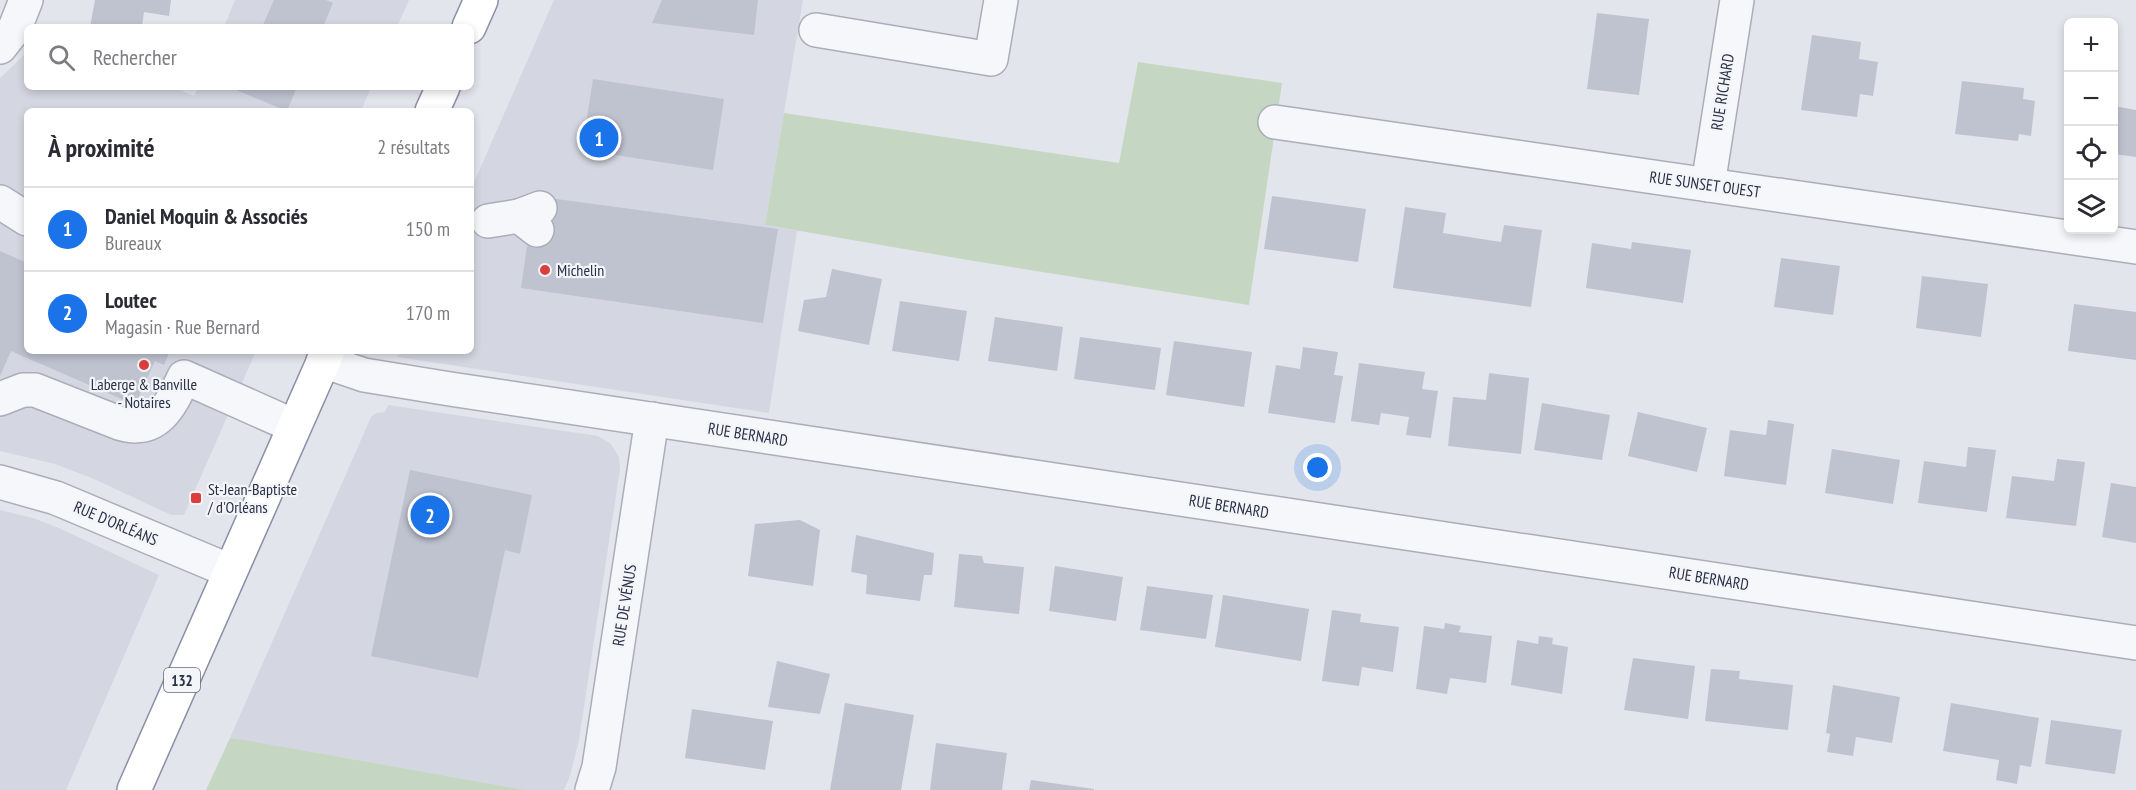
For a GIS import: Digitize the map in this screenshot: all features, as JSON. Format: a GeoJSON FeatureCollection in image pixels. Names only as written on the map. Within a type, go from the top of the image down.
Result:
{"type":"FeatureCollection","features":[{"type":"Feature","properties":{"kind":"highway"},"geometry":{"type":"LineString","coordinates":[[470,24],[481,0]]}},
{"type":"Feature","properties":{"kind":"highway"},"geometry":{"type":"LineString","coordinates":[[433,108],[442,90]]}},
{"type":"Feature","properties":{"kind":"highway","name":"132"},"geometry":{"type":"LineString","coordinates":[[135,790],[325,356]]}},
{"type":"Feature","properties":{"kind":"street"},"geometry":{"type":"LineString","coordinates":[[0,46],[15,28],[26,0]]}},
{"type":"Feature","properties":{"kind":"street"},"geometry":{"type":"LineString","coordinates":[[816,30],[991,59],[1001,0]]}},
{"type":"Feature","properties":{"kind":"street","name":"RUE RICHARD"},"geometry":{"type":"LineString","coordinates":[[1708,185],[1737,0]]}},
{"type":"Feature","properties":{"kind":"street","name":"RUE SUNSET OUEST"},"geometry":{"type":"LineString","coordinates":[[1275,122],[2136,247]]}},
{"type":"Feature","properties":{"kind":"street"},"geometry":{"type":"LineString","coordinates":[[0,202],[24,217]]}},
{"type":"Feature","properties":{"kind":"street","name":"RUE BERNARD"},"geometry":{"type":"LineString","coordinates":[[325,356],[344,369],[374,377],[2136,643]]}},
{"type":"Feature","properties":{"kind":"street"},"geometry":{"type":"LineString","coordinates":[[4,389],[35,390],[130,427],[140,427],[163,415],[174,400],[184,377],[294,426]]}},
{"type":"Feature","properties":{"kind":"street","name":"RUE DE VÉNUS"},"geometry":{"type":"LineString","coordinates":[[592,790],[599,767],[652,419]]}},
{"type":"Feature","properties":{"kind":"street","name":"RUE D'ORLÉANS"},"geometry":{"type":"LineString","coordinates":[[0,482],[56,498],[230,571]]}},
{"type":"Feature","properties":{"kind":"shaded area"},"geometry":{"type":"Polygon","coordinates":[[[235,0],[409,0],[398,24],[225,24],[235,0]]]}},
{"type":"Feature","properties":{"kind":"shaded area"},"geometry":{"type":"Polygon","coordinates":[[[554,0],[803,0],[765,225],[797,231],[769,413],[397,357],[398,354],[474,354],[474,182],[554,0]]]}},
{"type":"Feature","properties":{"kind":"shaded area"},"geometry":{"type":"Polygon","coordinates":[[[24,55],[24,90],[180,90],[194,96],[197,90],[370,90],[362,108],[24,108],[24,354],[255,354],[184,515],[171,515],[94,479],[55,464],[0,451],[0,78],[24,55]]]}},
{"type":"Feature","properties":{"kind":"shaded area"},"geometry":{"type":"Polygon","coordinates":[[[388,405],[598,436],[611,444],[619,457],[620,469],[579,740],[564,790],[526,790],[230,738],[371,417],[376,413],[385,412],[388,405]]]}},
{"type":"Feature","properties":{"kind":"shaded area"},"geometry":{"type":"Polygon","coordinates":[[[0,510],[33,518],[59,528],[159,575],[66,790],[0,790],[0,510]]]}},
{"type":"Feature","properties":{"kind":"green space"},"geometry":{"type":"Polygon","coordinates":[[[1138,62],[1282,83],[1249,305],[765,225],[784,113],[1119,163],[1138,62]]]}},
{"type":"Feature","properties":{"kind":"green space"},"geometry":{"type":"Polygon","coordinates":[[[230,738],[250,741],[526,790],[206,790],[230,738]]]}},
{"type":"Feature","properties":{"kind":"building"},"geometry":{"type":"Polygon","coordinates":[[[95,0],[171,0],[169,16],[144,12],[142,24],[91,24],[95,0]]]}},
{"type":"Feature","properties":{"kind":"building"},"geometry":{"type":"Polygon","coordinates":[[[274,0],[326,0],[333,3],[324,24],[263,24],[274,0]]]}},
{"type":"Feature","properties":{"kind":"building"},"geometry":{"type":"Polygon","coordinates":[[[662,0],[758,0],[754,35],[652,23],[662,0]]]}},
{"type":"Feature","properties":{"kind":"building"},"geometry":{"type":"Polygon","coordinates":[[[1597,13],[1649,19],[1639,95],[1587,89],[1597,13]]]}},
{"type":"Feature","properties":{"kind":"building"},"geometry":{"type":"Polygon","coordinates":[[[1812,35],[1861,42],[1859,59],[1878,62],[1873,96],[1860,94],[1857,117],[1801,110],[1812,35]]]}},
{"type":"Feature","properties":{"kind":"building"},"geometry":{"type":"Polygon","coordinates":[[[593,79],[724,99],[713,170],[582,150],[593,79]]]}},
{"type":"Feature","properties":{"kind":"building"},"geometry":{"type":"Polygon","coordinates":[[[1962,81],[2024,88],[2023,99],[2035,101],[2031,136],[2019,134],[2018,141],[1955,134],[1962,81]]]}},
{"type":"Feature","properties":{"kind":"building"},"geometry":{"type":"Polygon","coordinates":[[[236,90],[296,90],[288,108],[280,108],[236,90]]]}},
{"type":"Feature","properties":{"kind":"building"},"geometry":{"type":"Polygon","coordinates":[[[2118,107],[2136,110],[2136,157],[2118,155],[2118,107]]]}},
{"type":"Feature","properties":{"kind":"building"},"geometry":{"type":"Polygon","coordinates":[[[1272,196],[1366,209],[1358,262],[1264,249],[1272,196]]]}},
{"type":"Feature","properties":{"kind":"building"},"geometry":{"type":"Polygon","coordinates":[[[542,197],[778,229],[763,323],[521,288],[527,246],[534,246],[542,197]]]}},
{"type":"Feature","properties":{"kind":"building"},"geometry":{"type":"Polygon","coordinates":[[[1405,207],[1446,213],[1443,233],[1501,242],[1504,225],[1542,230],[1531,307],[1393,288],[1405,207]]]}},
{"type":"Feature","properties":{"kind":"building"},"geometry":{"type":"Polygon","coordinates":[[[1632,242],[1691,250],[1683,303],[1586,288],[1592,243],[1631,249],[1632,242]]]}},
{"type":"Feature","properties":{"kind":"building"},"geometry":{"type":"Polygon","coordinates":[[[0,251],[24,262],[24,354],[169,354],[164,365],[155,361],[135,405],[11,351],[0,376],[0,251]]]}},
{"type":"Feature","properties":{"kind":"building"},"geometry":{"type":"Polygon","coordinates":[[[1781,258],[1840,266],[1833,315],[1774,307],[1781,258]]]}},
{"type":"Feature","properties":{"kind":"building"},"geometry":{"type":"Polygon","coordinates":[[[832,269],[882,279],[869,345],[798,331],[804,300],[826,297],[832,269]]]}},
{"type":"Feature","properties":{"kind":"building"},"geometry":{"type":"Polygon","coordinates":[[[1922,276],[1988,284],[1981,337],[1916,328],[1922,276]]]}},
{"type":"Feature","properties":{"kind":"building"},"geometry":{"type":"Polygon","coordinates":[[[900,301],[967,311],[959,361],[892,351],[900,301]]]}},
{"type":"Feature","properties":{"kind":"building"},"geometry":{"type":"Polygon","coordinates":[[[2074,304],[2136,312],[2136,360],[2068,351],[2074,304]]]}},
{"type":"Feature","properties":{"kind":"building"},"geometry":{"type":"Polygon","coordinates":[[[995,317],[1063,327],[1057,371],[988,361],[995,317]]]}},
{"type":"Feature","properties":{"kind":"building"},"geometry":{"type":"Polygon","coordinates":[[[1080,337],[1161,348],[1155,390],[1074,379],[1080,337]]]}},
{"type":"Feature","properties":{"kind":"building"},"geometry":{"type":"Polygon","coordinates":[[[1174,341],[1252,352],[1244,407],[1166,395],[1174,341]]]}},
{"type":"Feature","properties":{"kind":"building"},"geometry":{"type":"Polygon","coordinates":[[[1303,347],[1338,352],[1334,375],[1343,376],[1335,423],[1268,413],[1276,365],[1300,369],[1303,347]]]}},
{"type":"Feature","properties":{"kind":"building"},"geometry":{"type":"Polygon","coordinates":[[[1359,363],[1425,372],[1422,389],[1438,391],[1431,438],[1406,435],[1409,417],[1381,413],[1379,425],[1351,421],[1359,363]]]}},
{"type":"Feature","properties":{"kind":"building"},"geometry":{"type":"Polygon","coordinates":[[[1489,373],[1529,378],[1521,454],[1448,446],[1453,397],[1486,400],[1489,373]]]}},
{"type":"Feature","properties":{"kind":"building"},"geometry":{"type":"Polygon","coordinates":[[[1542,403],[1610,415],[1602,460],[1534,450],[1542,403]]]}},
{"type":"Feature","properties":{"kind":"building"},"geometry":{"type":"Polygon","coordinates":[[[1638,412],[1707,428],[1697,472],[1628,456],[1638,412]]]}},
{"type":"Feature","properties":{"kind":"building"},"geometry":{"type":"Polygon","coordinates":[[[1768,420],[1794,424],[1786,485],[1724,476],[1730,430],[1766,435],[1768,420]]]}},
{"type":"Feature","properties":{"kind":"building"},"geometry":{"type":"Polygon","coordinates":[[[1968,447],[1996,450],[1987,512],[1918,503],[1924,461],[1966,467],[1968,447]]]}},
{"type":"Feature","properties":{"kind":"building"},"geometry":{"type":"Polygon","coordinates":[[[1832,449],[1900,460],[1893,504],[1825,493],[1832,449]]]}},
{"type":"Feature","properties":{"kind":"building"},"geometry":{"type":"Polygon","coordinates":[[[2057,459],[2085,462],[2076,526],[2006,518],[2012,476],[2054,481],[2057,459]]]}},
{"type":"Feature","properties":{"kind":"building"},"geometry":{"type":"Polygon","coordinates":[[[410,470],[532,495],[520,554],[505,550],[478,678],[371,656],[410,470]]]}},
{"type":"Feature","properties":{"kind":"building"},"geometry":{"type":"Polygon","coordinates":[[[2111,483],[2136,487],[2136,543],[2102,537],[2111,483]]]}},
{"type":"Feature","properties":{"kind":"building"},"geometry":{"type":"Polygon","coordinates":[[[800,520],[820,530],[813,586],[748,576],[755,524],[800,520]]]}},
{"type":"Feature","properties":{"kind":"building"},"geometry":{"type":"Polygon","coordinates":[[[856,535],[934,553],[932,575],[924,575],[920,601],[866,594],[867,575],[851,572],[856,535]]]}},
{"type":"Feature","properties":{"kind":"building"},"geometry":{"type":"Polygon","coordinates":[[[959,554],[982,556],[984,563],[1024,567],[1019,614],[954,607],[959,554]]]}},
{"type":"Feature","properties":{"kind":"building"},"geometry":{"type":"Polygon","coordinates":[[[1055,566],[1123,577],[1116,621],[1049,611],[1055,566]]]}},
{"type":"Feature","properties":{"kind":"building"},"geometry":{"type":"Polygon","coordinates":[[[1147,586],[1213,595],[1206,639],[1140,630],[1147,586]]]}},
{"type":"Feature","properties":{"kind":"building"},"geometry":{"type":"Polygon","coordinates":[[[1223,595],[1309,609],[1301,661],[1215,647],[1223,595]]]}},
{"type":"Feature","properties":{"kind":"building"},"geometry":{"type":"Polygon","coordinates":[[[1332,610],[1361,614],[1360,622],[1399,627],[1393,672],[1362,667],[1359,686],[1322,681],[1332,610]]]}},
{"type":"Feature","properties":{"kind":"building"},"geometry":{"type":"Polygon","coordinates":[[[1445,623],[1461,626],[1459,632],[1492,636],[1486,683],[1450,678],[1447,694],[1416,689],[1424,626],[1444,629],[1445,623]]]}},
{"type":"Feature","properties":{"kind":"building"},"geometry":{"type":"Polygon","coordinates":[[[1539,636],[1553,638],[1552,644],[1568,647],[1562,694],[1511,685],[1517,640],[1538,644],[1539,636]]]}},
{"type":"Feature","properties":{"kind":"building"},"geometry":{"type":"Polygon","coordinates":[[[1633,658],[1695,666],[1688,719],[1624,710],[1633,658]]]}},
{"type":"Feature","properties":{"kind":"building"},"geometry":{"type":"Polygon","coordinates":[[[777,661],[830,674],[820,714],[768,707],[777,661]]]}},
{"type":"Feature","properties":{"kind":"building"},"geometry":{"type":"Polygon","coordinates":[[[1711,669],[1740,671],[1739,679],[1793,685],[1788,730],[1705,721],[1711,669]]]}},
{"type":"Feature","properties":{"kind":"building"},"geometry":{"type":"Polygon","coordinates":[[[1833,685],[1900,697],[1892,743],[1856,737],[1853,756],[1827,752],[1830,734],[1826,733],[1833,685]]]}},
{"type":"Feature","properties":{"kind":"building"},"geometry":{"type":"Polygon","coordinates":[[[845,703],[914,715],[901,790],[830,790],[845,703]]]}},
{"type":"Feature","properties":{"kind":"building"},"geometry":{"type":"Polygon","coordinates":[[[1951,703],[2039,718],[2031,767],[2020,765],[2017,784],[1996,780],[1999,760],[1943,751],[1951,703]]]}},
{"type":"Feature","properties":{"kind":"building"},"geometry":{"type":"Polygon","coordinates":[[[692,709],[773,721],[765,770],[685,758],[692,709]]]}},
{"type":"Feature","properties":{"kind":"building"},"geometry":{"type":"Polygon","coordinates":[[[2051,720],[2122,730],[2115,774],[2045,764],[2051,720]]]}},
{"type":"Feature","properties":{"kind":"building"},"geometry":{"type":"Polygon","coordinates":[[[936,743],[1007,753],[1002,790],[930,790],[936,743]]]}},
{"type":"Feature","properties":{"kind":"building"},"geometry":{"type":"Polygon","coordinates":[[[1031,780],[1094,789],[1094,790],[1029,790],[1031,780]]]}},
{"type":"Feature","properties":{"kind":"place","name":"Daniel Moquin & Associés"},"geometry":{"type":"Point","coordinates":[599,138]}},
{"type":"Feature","properties":{"kind":"place","name":"Michelin"},"geometry":{"type":"Point","coordinates":[545,270]}},
{"type":"Feature","properties":{"kind":"place","name":"Laberge & Banville - Notaires"},"geometry":{"type":"Point","coordinates":[144,365]}},
{"type":"Feature","properties":{"kind":"place","name":"St-Jean-Baptiste / d'Orléans"},"geometry":{"type":"Point","coordinates":[196,498]}},
{"type":"Feature","properties":{"kind":"place","name":"Loutec"},"geometry":{"type":"Point","coordinates":[430,515]}}]}
